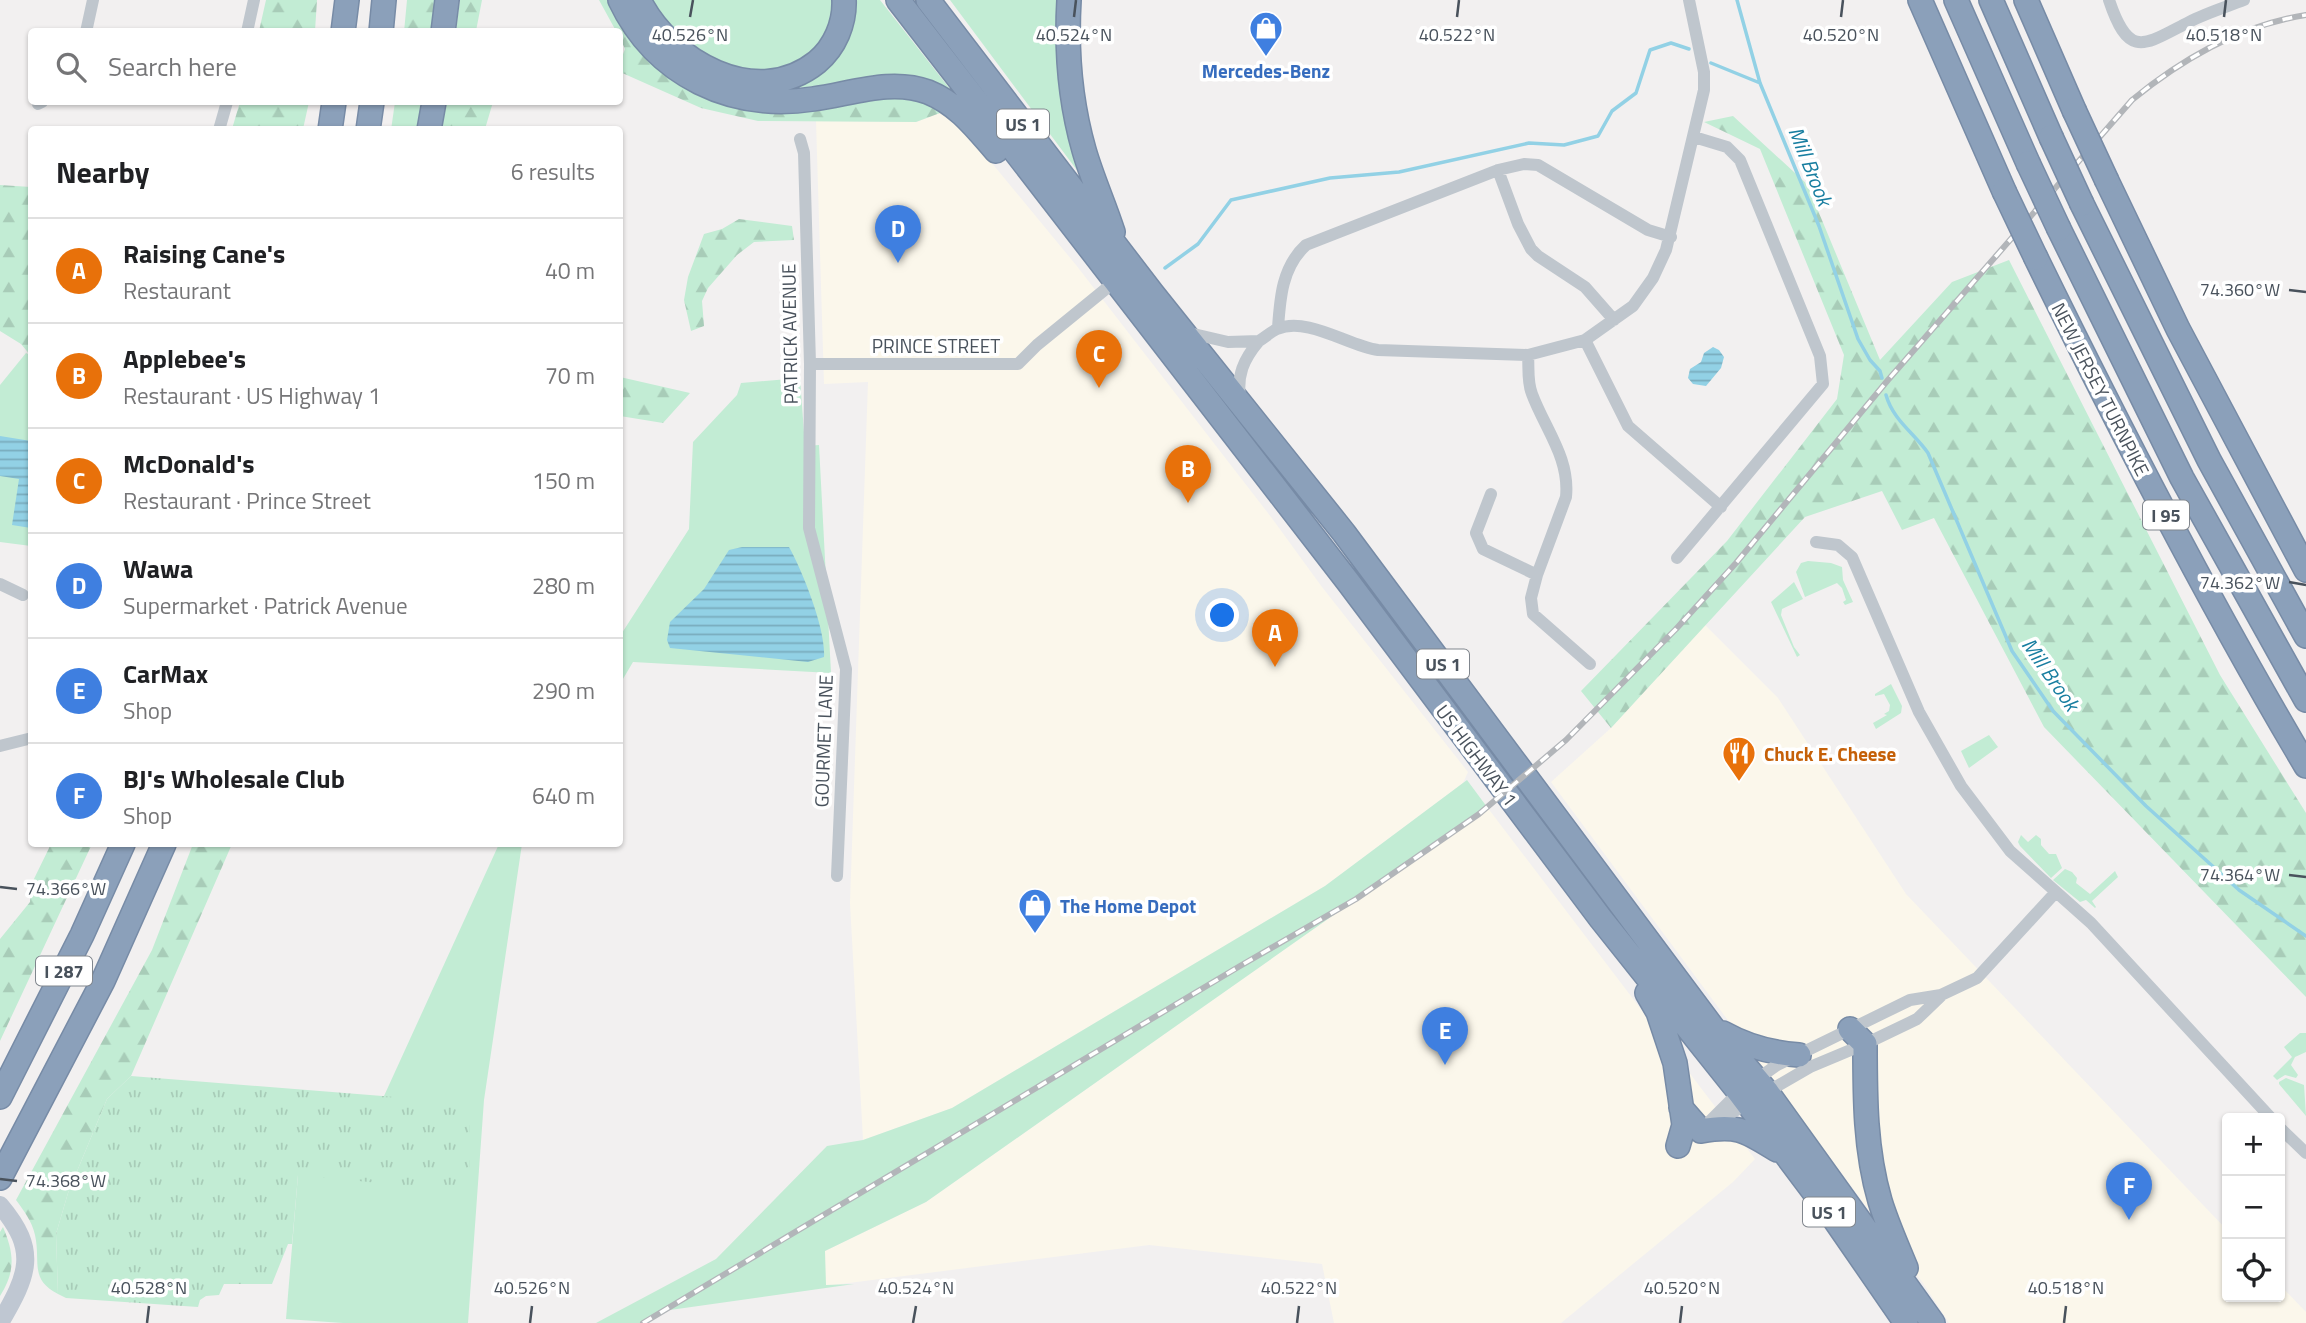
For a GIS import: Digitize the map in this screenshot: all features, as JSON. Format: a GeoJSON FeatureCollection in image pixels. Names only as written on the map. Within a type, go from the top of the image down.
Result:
{"type":"FeatureCollection","features":[{"type":"Feature","properties":{"kind":"highway"},"geometry":{"type":"LineString","coordinates":[[343,28],[346,0]]}},
{"type":"Feature","properties":{"kind":"highway"},"geometry":{"type":"LineString","coordinates":[[381,28],[384,0]]}},
{"type":"Feature","properties":{"kind":"highway"},"geometry":{"type":"LineString","coordinates":[[443,28],[446,0]]}},
{"type":"Feature","properties":{"kind":"highway"},"geometry":{"type":"LineString","coordinates":[[620,0],[637,30],[656,51],[676,68],[706,86],[736,97],[769,103],[814,99],[890,86],[928,92],[958,110],[1015,174],[1035,178]]}},
{"type":"Feature","properties":{"kind":"highway"},"geometry":{"type":"LineString","coordinates":[[639,0],[659,30],[684,52],[714,71],[756,83],[780,81],[795,76],[821,58],[837,36],[844,0]]}},
{"type":"Feature","properties":{"kind":"highway","name":"US 1"},"geometry":{"type":"LineString","coordinates":[[898,0],[1116,282]]}},
{"type":"Feature","properties":{"kind":"highway","name":"US 1"},"geometry":{"type":"LineString","coordinates":[[928,0],[1120,252],[1344,533],[1713,1028],[1753,1092],[1788,1158],[1906,1323]]}},
{"type":"Feature","properties":{"kind":"highway"},"geometry":{"type":"LineString","coordinates":[[1069,0],[1069,73],[1077,126],[1120,252]]}},
{"type":"Feature","properties":{"kind":"highway","name":"NEW JERSEY TURNPIKE"},"geometry":{"type":"LineString","coordinates":[[1920,0],[2004,191],[2152,489],[2215,607],[2306,766]]}},
{"type":"Feature","properties":{"kind":"highway","name":"NEW JERSEY TURNPIKE"},"geometry":{"type":"LineString","coordinates":[[1956,0],[2059,229],[2182,478],[2306,700]]}},
{"type":"Feature","properties":{"kind":"highway"},"geometry":{"type":"LineString","coordinates":[[1991,0],[2082,204],[2209,460],[2306,636]]}},
{"type":"Feature","properties":{"kind":"highway"},"geometry":{"type":"LineString","coordinates":[[2026,0],[2074,110],[2184,341],[2306,570]]}},
{"type":"Feature","properties":{"kind":"highway"},"geometry":{"type":"LineString","coordinates":[[331,126],[334,105]]}},
{"type":"Feature","properties":{"kind":"highway"},"geometry":{"type":"LineString","coordinates":[[369,126],[372,105]]}},
{"type":"Feature","properties":{"kind":"highway"},"geometry":{"type":"LineString","coordinates":[[430,126],[433,105]]}},
{"type":"Feature","properties":{"kind":"highway","name":"US HIGHWAY 1"},"geometry":{"type":"LineString","coordinates":[[1116,282],[1349,583],[1601,919],[1753,1092]]}},
{"type":"Feature","properties":{"kind":"highway","name":"I 287"},"geometry":{"type":"LineString","coordinates":[[0,1097],[82,935],[121,847]]}},
{"type":"Feature","properties":{"kind":"highway","name":"I 287"},"geometry":{"type":"LineString","coordinates":[[0,1178],[103,981],[163,847]]}},
{"type":"Feature","properties":{"kind":"highway"},"geometry":{"type":"LineString","coordinates":[[1601,919],[1658,1012],[1675,1063],[1684,1125],[1678,1146]]}},
{"type":"Feature","properties":{"kind":"highway"},"geometry":{"type":"LineString","coordinates":[[1713,1028],[1742,1044],[1773,1053],[1799,1055]]}},
{"type":"Feature","properties":{"kind":"highway"},"geometry":{"type":"LineString","coordinates":[[1858,1037],[1865,1114],[1880,1200],[1928,1315]]}},
{"type":"Feature","properties":{"kind":"highway","name":"US 1"},"geometry":{"type":"LineString","coordinates":[[1753,1092],[1928,1315]]}},
{"type":"Feature","properties":{"kind":"highway"},"geometry":{"type":"LineString","coordinates":[[1680,1105],[1690,1121],[1701,1131],[1735,1128],[1753,1135],[1788,1158]]}},
{"type":"Feature","properties":{"kind":"street"},"geometry":{"type":"LineString","coordinates":[[87,28],[93,0]]}},
{"type":"Feature","properties":{"kind":"street"},"geometry":{"type":"LineString","coordinates":[[248,28],[254,0]]}},
{"type":"Feature","properties":{"kind":"street"},"geometry":{"type":"LineString","coordinates":[[1241,407],[1238,386],[1240,369],[1259,341],[1279,328],[1297,326],[1322,331],[1359,346],[1378,350],[1528,355],[1586,340],[1633,306],[1661,265],[1671,237],[1704,90],[1704,72],[1689,0]]}},
{"type":"Feature","properties":{"kind":"street"},"geometry":{"type":"LineString","coordinates":[[2109,0],[2124,33],[2133,40],[2146,43],[2244,0]]}},
{"type":"Feature","properties":{"kind":"street"},"geometry":{"type":"LineString","coordinates":[[220,126],[226,105]]}},
{"type":"Feature","properties":{"kind":"street"},"geometry":{"type":"LineString","coordinates":[[1677,558],[1823,384],[1820,356],[1740,160],[1727,147],[1694,137]]}},
{"type":"Feature","properties":{"kind":"street","name":"PATRICK AVENUE"},"geometry":{"type":"LineString","coordinates":[[800,139],[804,153],[810,364],[808,528]]}},
{"type":"Feature","properties":{"kind":"street"},"geometry":{"type":"LineString","coordinates":[[1279,328],[1281,293],[1287,273],[1306,245],[1498,170],[1524,164],[1538,165],[1648,230],[1671,237]]}},
{"type":"Feature","properties":{"kind":"street"},"geometry":{"type":"LineString","coordinates":[[1498,170],[1518,224],[1531,249],[1585,287],[1614,320]]}},
{"type":"Feature","properties":{"kind":"street"},"geometry":{"type":"LineString","coordinates":[[1116,282],[1124,266],[1120,252]]}},
{"type":"Feature","properties":{"kind":"street","name":"PRINCE STREET"},"geometry":{"type":"LineString","coordinates":[[810,364],[1018,364],[1037,345],[1116,282]]}},
{"type":"Feature","properties":{"kind":"street"},"geometry":{"type":"LineString","coordinates":[[1183,331],[1228,342],[1259,341]]}},
{"type":"Feature","properties":{"kind":"street"},"geometry":{"type":"LineString","coordinates":[[1586,340],[1628,426],[1721,507]]}},
{"type":"Feature","properties":{"kind":"street"},"geometry":{"type":"LineString","coordinates":[[1528,355],[1531,392],[1560,453],[1567,484],[1562,510],[1537,575],[1531,598],[1533,614],[1590,664]]}},
{"type":"Feature","properties":{"kind":"street"},"geometry":{"type":"LineString","coordinates":[[1491,494],[1476,533],[1483,550],[1537,575]]}},
{"type":"Feature","properties":{"kind":"street","name":"GOURMET LANE"},"geometry":{"type":"LineString","coordinates":[[808,528],[846,669],[836,876]]}},
{"type":"Feature","properties":{"kind":"street"},"geometry":{"type":"LineString","coordinates":[[1816,542],[1838,545],[1852,557],[1919,712],[1961,786],[2010,851],[2091,923],[2266,1113]]}},
{"type":"Feature","properties":{"kind":"street"},"geometry":{"type":"LineString","coordinates":[[0,584],[23,595]]}},
{"type":"Feature","properties":{"kind":"street"},"geometry":{"type":"LineString","coordinates":[[0,746],[28,739]]}},
{"type":"Feature","properties":{"kind":"street"},"geometry":{"type":"LineString","coordinates":[[1753,1092],[1810,1067],[1910,1000],[1941,995],[1977,978],[2055,893]]}},
{"type":"Feature","properties":{"kind":"street"},"geometry":{"type":"LineString","coordinates":[[1701,1131],[1799,1055],[1917,1019],[1941,995]]}},
{"type":"Feature","properties":{"kind":"street"},"geometry":{"type":"LineString","coordinates":[[2285,1133],[2306,1153]]}},
{"type":"Feature","properties":{"kind":"street"},"geometry":{"type":"LineString","coordinates":[[0,1323],[18,1293],[26,1267],[21,1235],[5,1211]]}},
{"type":"Feature","properties":{"kind":"shaded area"},"geometry":{"type":"Polygon","coordinates":[[[948,110],[1076,265],[1322,587],[1468,772],[1463,783],[1325,886],[952,1108],[863,1140],[850,903],[868,382],[824,384],[816,121],[916,122],[948,110]]]}},
{"type":"Feature","properties":{"kind":"shaded area"},"geometry":{"type":"Polygon","coordinates":[[[1705,625],[1778,698],[1906,894],[2222,1225],[2222,1302],[2285,1302],[2285,1290],[2306,1312],[2306,1323],[1949,1323],[1923,1283],[1551,782],[1611,728],[1705,625]]]}},
{"type":"Feature","properties":{"kind":"shaded area"},"geometry":{"type":"Polygon","coordinates":[[[1487,807],[1755,1159],[1733,1182],[1561,1323],[1334,1323],[1322,1264],[1149,1245],[825,1286],[825,1251],[926,1202],[1487,807]]]}},
{"type":"Feature","properties":{"kind":"green space"},"geometry":{"type":"Polygon","coordinates":[[[266,0],[317,0],[315,28],[260,28],[266,0]]]}},
{"type":"Feature","properties":{"kind":"green space"},"geometry":{"type":"Polygon","coordinates":[[[407,0],[437,0],[433,28],[404,28],[407,0]]]}},
{"type":"Feature","properties":{"kind":"green space"},"geometry":{"type":"Polygon","coordinates":[[[460,0],[482,0],[477,28],[456,28],[460,0]]]}},
{"type":"Feature","properties":{"kind":"green space"},"geometry":{"type":"Polygon","coordinates":[[[599,0],[615,0],[729,103],[897,94],[948,110],[916,122],[758,121],[701,108],[623,73],[623,28],[614,28],[599,0]]]}},
{"type":"Feature","properties":{"kind":"green space"},"geometry":{"type":"Polygon","coordinates":[[[646,0],[837,0],[835,18],[815,54],[795,68],[755,76],[694,51],[646,0]]]}},
{"type":"Feature","properties":{"kind":"green space"},"geometry":{"type":"Polygon","coordinates":[[[853,0],[880,0],[965,108],[864,80],[774,91],[827,65],[853,0]]]}},
{"type":"Feature","properties":{"kind":"green space"},"geometry":{"type":"Polygon","coordinates":[[[950,0],[1060,0],[1057,69],[1082,177],[950,0]]]}},
{"type":"Feature","properties":{"kind":"green space"},"geometry":{"type":"Polygon","coordinates":[[[239,105],[308,105],[304,126],[233,126],[239,105]]]}},
{"type":"Feature","properties":{"kind":"green space"},"geometry":{"type":"Polygon","coordinates":[[[395,105],[426,105],[422,126],[392,126],[395,105]]]}},
{"type":"Feature","properties":{"kind":"green space"},"geometry":{"type":"Polygon","coordinates":[[[444,105],[492,105],[486,126],[441,126],[444,105]]]}},
{"type":"Feature","properties":{"kind":"green space"},"geometry":{"type":"Polygon","coordinates":[[[1733,116],[1807,184],[1880,360],[1952,282],[2009,260],[2220,675],[2306,813],[2306,997],[2044,727],[1934,518],[1902,530],[1882,491],[1805,517],[1611,728],[1581,691],[1727,541],[1837,399],[1844,355],[1760,149],[1704,122],[1733,116]]]}},
{"type":"Feature","properties":{"kind":"green space"},"geometry":{"type":"Polygon","coordinates":[[[0,185],[28,187],[28,352],[21,344],[0,331],[0,185]]]}},
{"type":"Feature","properties":{"kind":"green space"},"geometry":{"type":"Polygon","coordinates":[[[739,219],[792,226],[794,240],[754,242],[737,255],[708,288],[702,301],[704,326],[691,331],[684,300],[688,277],[704,234],[722,229],[739,219]]]}},
{"type":"Feature","properties":{"kind":"green space"},"geometry":{"type":"Polygon","coordinates":[[[26,353],[28,354],[28,546],[0,542],[0,385],[26,353]]]}},
{"type":"Feature","properties":{"kind":"green space"},"geometry":{"type":"Polygon","coordinates":[[[623,378],[690,393],[663,423],[623,416],[623,378]]]}},
{"type":"Feature","properties":{"kind":"green space"},"geometry":{"type":"Polygon","coordinates":[[[800,378],[805,446],[819,445],[831,673],[633,662],[623,679],[623,631],[689,529],[693,442],[737,395],[741,383],[800,378]]]}},
{"type":"Feature","properties":{"kind":"green space"},"geometry":{"type":"Polygon","coordinates":[[[1808,561],[1842,567],[1843,580],[1853,602],[1845,605],[1842,588],[1837,583],[1805,597],[1796,572],[1801,563],[1808,561]]]}},
{"type":"Feature","properties":{"kind":"green space"},"geometry":{"type":"Polygon","coordinates":[[[1794,582],[1803,599],[1782,609],[1781,615],[1800,655],[1797,657],[1771,602],[1794,582]]]}},
{"type":"Feature","properties":{"kind":"green space"},"geometry":{"type":"Polygon","coordinates":[[[1891,684],[1902,706],[1901,713],[1876,729],[1873,723],[1887,715],[1884,714],[1889,711],[1890,705],[1884,694],[1875,694],[1891,684]]]}},
{"type":"Feature","properties":{"kind":"green space"},"geometry":{"type":"Polygon","coordinates":[[[1989,735],[1998,747],[1969,768],[1961,751],[1989,735]]]}},
{"type":"Feature","properties":{"kind":"green space"},"geometry":{"type":"Polygon","coordinates":[[[1467,780],[1487,807],[926,1202],[825,1251],[826,1285],[854,1284],[663,1311],[645,1323],[596,1323],[716,1259],[827,1146],[863,1140],[952,1108],[1325,886],[1467,780]]]}},
{"type":"Feature","properties":{"kind":"green space"},"geometry":{"type":"Polygon","coordinates":[[[2021,835],[2028,842],[2036,835],[2041,839],[2041,845],[2049,854],[2056,854],[2062,868],[2051,878],[2020,846],[2018,842],[2021,835]]]}},
{"type":"Feature","properties":{"kind":"green space"},"geometry":{"type":"Polygon","coordinates":[[[50,847],[91,847],[0,1041],[0,939],[30,902],[31,885],[50,847]]]}},
{"type":"Feature","properties":{"kind":"green space"},"geometry":{"type":"Polygon","coordinates":[[[192,847],[231,847],[131,1076],[107,1099],[68,1193],[56,1234],[58,1294],[43,1282],[40,1276],[34,1230],[16,1200],[152,950],[192,847]]]}},
{"type":"Feature","properties":{"kind":"green space"},"geometry":{"type":"Polygon","coordinates":[[[498,847],[522,847],[484,1100],[468,1323],[343,1323],[286,1319],[298,1175],[384,1096],[498,847]]]}},
{"type":"Feature","properties":{"kind":"green space"},"geometry":{"type":"Polygon","coordinates":[[[2065,869],[2072,872],[2077,878],[2076,883],[2090,894],[2115,871],[2118,877],[2092,901],[2095,908],[2086,900],[2080,902],[2053,880],[2065,869]]]}},
{"type":"Feature","properties":{"kind":"green space"},"geometry":{"type":"Polygon","coordinates":[[[2300,1033],[2306,1033],[2306,1052],[2295,1057],[2291,1065],[2298,1075],[2296,1078],[2285,1075],[2277,1080],[2273,1076],[2292,1057],[2284,1047],[2300,1033]]]}},
{"type":"Feature","properties":{"kind":"green space"},"geometry":{"type":"Polygon","coordinates":[[[131,1076],[470,1103],[470,1192],[298,1175],[292,1244],[288,1244],[272,1284],[224,1284],[219,1295],[206,1296],[200,1300],[198,1307],[66,1298],[58,1294],[56,1234],[68,1193],[107,1099],[131,1076]]]}},
{"type":"Feature","properties":{"kind":"green space"},"geometry":{"type":"Polygon","coordinates":[[[2286,1078],[2304,1085],[2306,1116],[2279,1084],[2286,1078]]]}},
{"type":"Feature","properties":{"kind":"green space"},"geometry":{"type":"Polygon","coordinates":[[[3,1227],[12,1262],[9,1278],[0,1296],[0,1232],[3,1227]]]}},
{"type":"Feature","properties":{"kind":"water"},"geometry":{"type":"Polygon","coordinates":[[[1713,347],[1724,357],[1721,368],[1706,386],[1693,384],[1688,378],[1690,369],[1701,362],[1704,353],[1713,347]]]}},
{"type":"Feature","properties":{"kind":"water"},"geometry":{"type":"Polygon","coordinates":[[[0,436],[28,441],[28,528],[12,525],[19,479],[0,476],[0,436]]]}},
{"type":"Feature","properties":{"kind":"water"},"geometry":{"type":"Polygon","coordinates":[[[742,547],[789,547],[807,586],[817,617],[824,657],[808,662],[670,648],[667,640],[670,622],[704,589],[729,550],[742,547]]]}},
{"type":"Feature","properties":{"kind":"waterway","name":"Mill Brook"},"geometry":{"type":"LineString","coordinates":[[1737,0],[1760,83],[1819,226],[1858,339],[1882,378]]}},
{"type":"Feature","properties":{"kind":"waterway"},"geometry":{"type":"LineString","coordinates":[[1165,268],[1198,244],[1231,200],[1330,178],[1399,172],[1529,143],[1564,145],[1598,136],[1612,111],[1636,93],[1650,50],[1671,43],[1689,49]]}},
{"type":"Feature","properties":{"kind":"waterway"},"geometry":{"type":"LineString","coordinates":[[1711,63],[1760,83]]}},
{"type":"Feature","properties":{"kind":"waterway","name":"Mill Brook"},"geometry":{"type":"LineString","coordinates":[[1886,395],[1899,419],[1928,453],[2012,651],[2053,711],[2146,806],[2239,890],[2306,936]]}},
{"type":"Feature","properties":{"kind":"railway"},"geometry":{"type":"LineString","coordinates":[[643,1323],[1356,899],[1479,814],[1566,740],[1676,629],[1736,563],[1888,380],[2132,100],[2171,71],[2213,46],[2258,27],[2306,15]]}},
{"type":"Feature","properties":{"kind":"place","name":"Mercedes-Benz"},"geometry":{"type":"Point","coordinates":[1266,58]}},
{"type":"Feature","properties":{"kind":"place","name":"Wawa"},"geometry":{"type":"Point","coordinates":[898,263]}},
{"type":"Feature","properties":{"kind":"place","name":"McDonald's"},"geometry":{"type":"Point","coordinates":[1099,388]}},
{"type":"Feature","properties":{"kind":"place","name":"Applebee's"},"geometry":{"type":"Point","coordinates":[1188,503]}},
{"type":"Feature","properties":{"kind":"place","name":"Raising Cane's"},"geometry":{"type":"Point","coordinates":[1275,667]}},
{"type":"Feature","properties":{"kind":"place","name":"Chuck E. Cheese"},"geometry":{"type":"Point","coordinates":[1739,783]}},
{"type":"Feature","properties":{"kind":"place","name":"The Home Depot"},"geometry":{"type":"Point","coordinates":[1035,935]}},
{"type":"Feature","properties":{"kind":"place","name":"CarMax"},"geometry":{"type":"Point","coordinates":[1445,1065]}},
{"type":"Feature","properties":{"kind":"place","name":"BJ's Wholesale Club"},"geometry":{"type":"Point","coordinates":[2129,1220]}}]}
